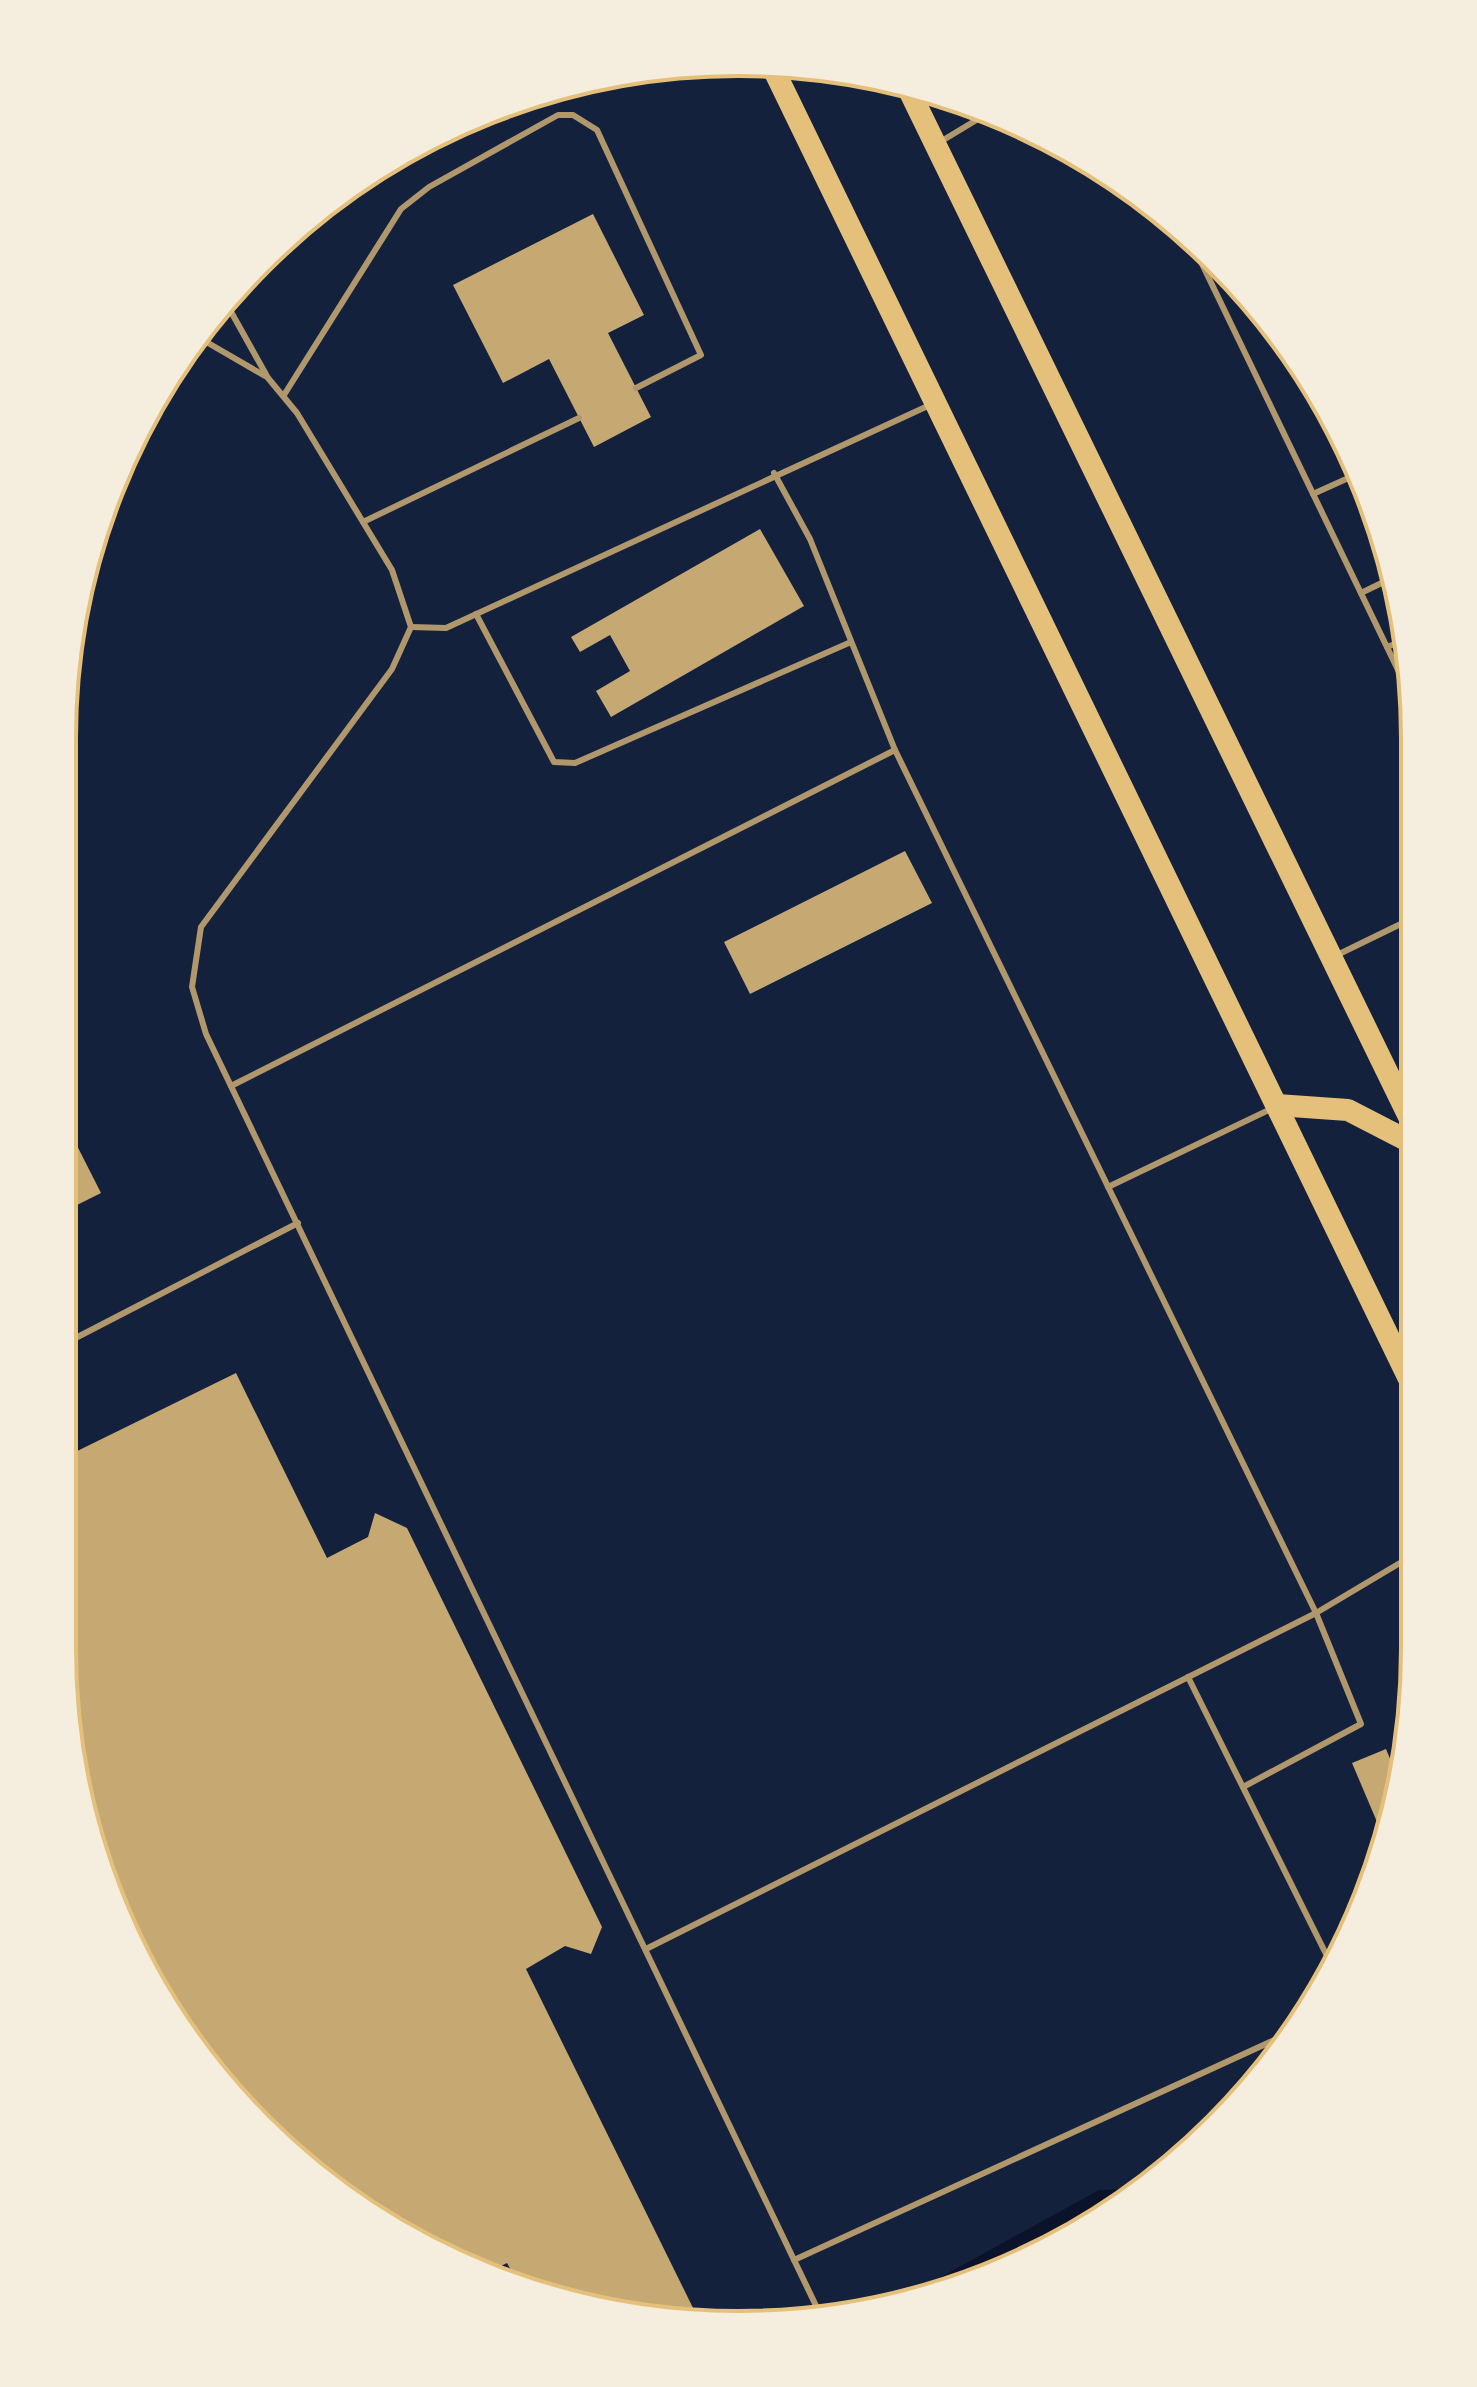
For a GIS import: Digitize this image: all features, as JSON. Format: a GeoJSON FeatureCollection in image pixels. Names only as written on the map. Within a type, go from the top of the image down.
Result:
{"type":"FeatureCollection","features":[{"type":"Feature","properties":{"kind":"highway"},"geometry":{"type":"LineString","coordinates":[[777,77],[1401,1362]]}},
{"type":"Feature","properties":{"kind":"highway"},"geometry":{"type":"LineString","coordinates":[[914,100],[1401,1100]]}},
{"type":"Feature","properties":{"kind":"highway"},"geometry":{"type":"LineString","coordinates":[[1277,1105],[1348,1110],[1401,1137]]}},
{"type":"Feature","properties":{"kind":"lane"},"geometry":{"type":"LineString","coordinates":[[284,395],[401,209],[429,187],[558,115],[573,115],[597,130],[701,355],[636,388]]}},
{"type":"Feature","properties":{"kind":"lane"},"geometry":{"type":"LineString","coordinates":[[936,144],[976,120]]}},
{"type":"Feature","properties":{"kind":"lane"},"geometry":{"type":"LineString","coordinates":[[1203,266],[1397,667]]}},
{"type":"Feature","properties":{"kind":"lane"},"geometry":{"type":"LineString","coordinates":[[231,312],[268,378],[284,395],[392,570],[411,627],[392,669],[201,927],[192,987],[206,1034],[816,2306]]}},
{"type":"Feature","properties":{"kind":"lane"},"geometry":{"type":"LineString","coordinates":[[207,343],[268,378]]}},
{"type":"Feature","properties":{"kind":"lane"},"geometry":{"type":"LineString","coordinates":[[411,627],[446,628],[774,473],[937,402]]}},
{"type":"Feature","properties":{"kind":"lane"},"geometry":{"type":"LineString","coordinates":[[363,522],[579,418]]}},
{"type":"Feature","properties":{"kind":"lane"},"geometry":{"type":"LineString","coordinates":[[774,473],[810,539],[895,750],[1316,1613],[1361,1724],[1243,1787]]}},
{"type":"Feature","properties":{"kind":"lane"},"geometry":{"type":"LineString","coordinates":[[1313,494],[1348,478]]}},
{"type":"Feature","properties":{"kind":"lane"},"geometry":{"type":"LineString","coordinates":[[1361,593],[1382,583]]}},
{"type":"Feature","properties":{"kind":"lane"},"geometry":{"type":"LineString","coordinates":[[476,614],[554,762],[575,763],[851,642]]}},
{"type":"Feature","properties":{"kind":"lane"},"geometry":{"type":"LineString","coordinates":[[1387,647],[1394,644]]}},
{"type":"Feature","properties":{"kind":"lane"},"geometry":{"type":"LineString","coordinates":[[231,1086],[895,750]]}},
{"type":"Feature","properties":{"kind":"lane"},"geometry":{"type":"LineString","coordinates":[[1332,958],[1401,924]]}},
{"type":"Feature","properties":{"kind":"lane"},"geometry":{"type":"LineString","coordinates":[[1108,1187],[1277,1105]]}},
{"type":"Feature","properties":{"kind":"lane"},"geometry":{"type":"LineString","coordinates":[[76,1338],[298,1223]]}},
{"type":"Feature","properties":{"kind":"lane"},"geometry":{"type":"LineString","coordinates":[[646,1949],[1316,1613],[1401,1562]]}},
{"type":"Feature","properties":{"kind":"lane"},"geometry":{"type":"LineString","coordinates":[[1188,1677],[1326,1954]]}},
{"type":"Feature","properties":{"kind":"lane"},"geometry":{"type":"LineString","coordinates":[[794,2260],[1272,2041]]}},
{"type":"Feature","properties":{"kind":"water"},"geometry":{"type":"Polygon","coordinates":[[[1121,2189],[1032,2243],[941,2279],[941,2277],[1099,2190],[1121,2189]]]}},
{"type":"Feature","properties":{"kind":"building"},"geometry":{"type":"Polygon","coordinates":[[[593,214],[644,315],[608,333],[651,417],[594,447],[549,359],[503,383],[453,285],[593,214]]]}},
{"type":"Feature","properties":{"kind":"building"},"geometry":{"type":"Polygon","coordinates":[[[760,529],[804,606],[611,717],[596,691],[630,671],[610,635],[580,652],[571,637],[760,529]]]}},
{"type":"Feature","properties":{"kind":"building"},"geometry":{"type":"Polygon","coordinates":[[[905,851],[932,903],[750,994],[724,942],[905,851]]]}},
{"type":"Feature","properties":{"kind":"building"},"geometry":{"type":"Polygon","coordinates":[[[76,1144],[101,1193],[76,1206],[76,1144]]]}},
{"type":"Feature","properties":{"kind":"building"},"geometry":{"type":"Polygon","coordinates":[[[236,1373],[327,1558],[368,1537],[375,1513],[407,1528],[602,1927],[591,1954],[565,1946],[526,1969],[694,2310],[609,2298],[567,2288],[511,2271],[507,2263],[500,2266],[485,2261],[445,2243],[370,2199],[302,2147],[240,2085],[213,2052],[188,2017],[144,1942],[111,1861],[89,1778],[77,1692],[76,1452],[236,1373]]]}},
{"type":"Feature","properties":{"kind":"building"},"geometry":{"type":"Polygon","coordinates":[[[1386,1749],[1391,1761],[1377,1823],[1352,1763],[1386,1749]]]}}]}
